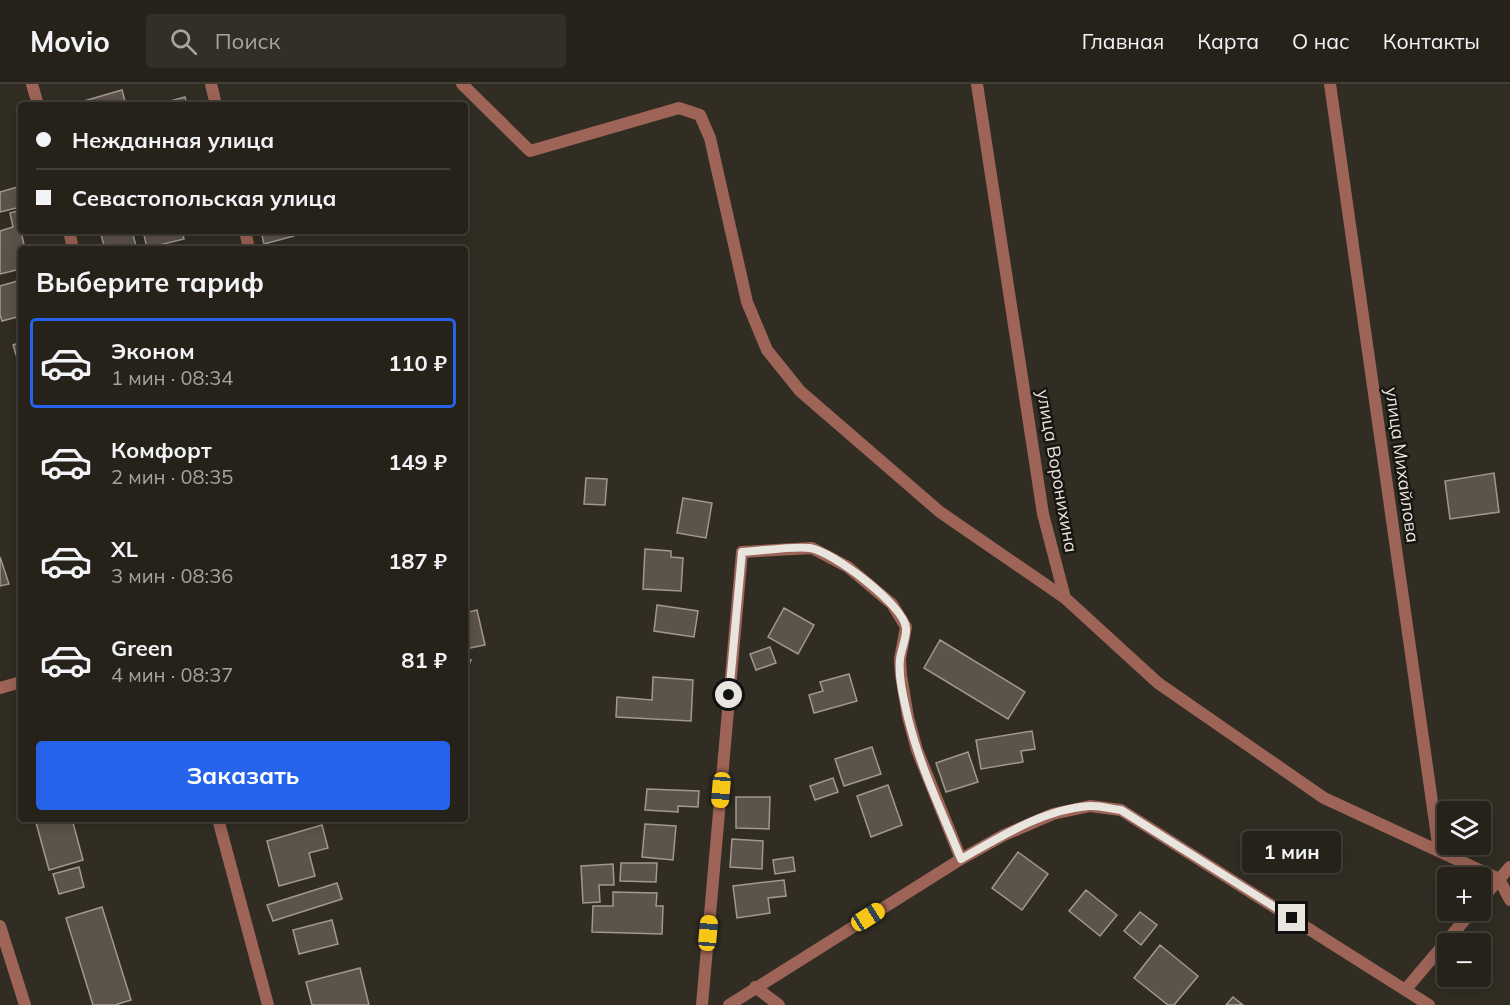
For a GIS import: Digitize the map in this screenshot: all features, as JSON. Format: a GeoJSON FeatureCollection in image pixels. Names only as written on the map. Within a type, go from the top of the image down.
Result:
{"type":"FeatureCollection","features":[{"type":"Feature","properties":{"kind":"street"},"geometry":{"type":"LineString","coordinates":[[32,84],[37,102]]}},
{"type":"Feature","properties":{"kind":"street"},"geometry":{"type":"LineString","coordinates":[[211,84],[215,102]]}},
{"type":"Feature","properties":{"kind":"street"},"geometry":{"type":"LineString","coordinates":[[462,84],[530,151],[679,108],[700,115],[710,138],[747,302],[767,350],[800,391],[940,512],[1065,598],[1158,683],[1324,798],[1437,850]]}},
{"type":"Feature","properties":{"kind":"street","name":"улица Воронихина"},"geometry":{"type":"LineString","coordinates":[[976,84],[1043,514],[1065,598]]}},
{"type":"Feature","properties":{"kind":"street","name":"улица Михайлова"},"geometry":{"type":"LineString","coordinates":[[1330,84],[1437,837]]}},
{"type":"Feature","properties":{"kind":"street"},"geometry":{"type":"LineString","coordinates":[[702,1005],[742,552],[812,548],[848,567],[892,604],[906,627],[900,659],[901,675],[916,750],[961,859]]}},
{"type":"Feature","properties":{"kind":"street"},"geometry":{"type":"LineString","coordinates":[[0,688],[18,683]]}},
{"type":"Feature","properties":{"kind":"street"},"geometry":{"type":"LineString","coordinates":[[729,1005],[961,859],[1004,835],[1053,814],[1090,806],[1121,810],[1429,1005]]}},
{"type":"Feature","properties":{"kind":"street"},"geometry":{"type":"LineString","coordinates":[[219,822],[268,1005]]}},
{"type":"Feature","properties":{"kind":"street"},"geometry":{"type":"LineString","coordinates":[[1448,855],[1499,879],[1510,900]]}},
{"type":"Feature","properties":{"kind":"street"},"geometry":{"type":"LineString","coordinates":[[1491,888],[1510,867]]}},
{"type":"Feature","properties":{"kind":"street"},"geometry":{"type":"LineString","coordinates":[[1406,989],[1464,921]]}},
{"type":"Feature","properties":{"kind":"street"},"geometry":{"type":"LineString","coordinates":[[0,926],[25,1005]]}},
{"type":"Feature","properties":{"kind":"street"},"geometry":{"type":"LineString","coordinates":[[756,987],[780,1005]]}},
{"type":"Feature","properties":{"kind":"building"},"geometry":{"type":"Polygon","coordinates":[[[122,90],[125,102],[80,102],[122,90]]]}},
{"type":"Feature","properties":{"kind":"building"},"geometry":{"type":"Polygon","coordinates":[[[185,97],[186,102],[167,102],[185,97]]]}},
{"type":"Feature","properties":{"kind":"building"},"geometry":{"type":"Polygon","coordinates":[[[18,187],[18,208],[0,212],[0,192],[18,187]]]}},
{"type":"Feature","properties":{"kind":"building"},"geometry":{"type":"Polygon","coordinates":[[[18,211],[18,234],[22,234],[24,246],[18,246],[18,270],[0,274],[0,231],[13,227],[10,213],[18,211]]]}},
{"type":"Feature","properties":{"kind":"building"},"geometry":{"type":"Polygon","coordinates":[[[101,234],[133,234],[136,246],[104,246],[101,234]]]}},
{"type":"Feature","properties":{"kind":"building"},"geometry":{"type":"Polygon","coordinates":[[[183,234],[184,239],[147,246],[144,235],[183,234]]]}},
{"type":"Feature","properties":{"kind":"building"},"geometry":{"type":"Polygon","coordinates":[[[262,234],[293,234],[294,236],[264,244],[262,234]]]}},
{"type":"Feature","properties":{"kind":"building"},"geometry":{"type":"Polygon","coordinates":[[[18,281],[18,317],[2,321],[0,286],[18,281]]]}},
{"type":"Feature","properties":{"kind":"building"},"geometry":{"type":"Polygon","coordinates":[[[18,343],[18,361],[13,345],[18,343]]]}},
{"type":"Feature","properties":{"kind":"building"},"geometry":{"type":"Polygon","coordinates":[[[1494,473],[1499,512],[1450,519],[1445,481],[1494,473]]]}},
{"type":"Feature","properties":{"kind":"building"},"geometry":{"type":"Polygon","coordinates":[[[586,478],[607,479],[605,505],[584,504],[586,478]]]}},
{"type":"Feature","properties":{"kind":"building"},"geometry":{"type":"Polygon","coordinates":[[[683,498],[712,503],[706,538],[677,533],[683,498]]]}},
{"type":"Feature","properties":{"kind":"building"},"geometry":{"type":"Polygon","coordinates":[[[645,549],[671,551],[671,557],[683,558],[681,591],[643,589],[645,549]]]}},
{"type":"Feature","properties":{"kind":"building"},"geometry":{"type":"Polygon","coordinates":[[[0,557],[9,584],[0,586],[0,557]]]}},
{"type":"Feature","properties":{"kind":"building"},"geometry":{"type":"Polygon","coordinates":[[[657,605],[698,611],[694,637],[654,631],[657,605]]]}},
{"type":"Feature","properties":{"kind":"building"},"geometry":{"type":"Polygon","coordinates":[[[784,608],[814,625],[798,654],[768,637],[784,608]]]}},
{"type":"Feature","properties":{"kind":"building"},"geometry":{"type":"Polygon","coordinates":[[[477,610],[485,645],[468,648],[468,612],[477,610]]]}},
{"type":"Feature","properties":{"kind":"building"},"geometry":{"type":"Polygon","coordinates":[[[940,640],[1025,692],[1008,719],[924,668],[940,640]]]}},
{"type":"Feature","properties":{"kind":"building"},"geometry":{"type":"Polygon","coordinates":[[[770,647],[776,663],[756,670],[750,654],[770,647]]]}},
{"type":"Feature","properties":{"kind":"building"},"geometry":{"type":"Polygon","coordinates":[[[849,674],[857,701],[814,713],[809,695],[823,691],[820,682],[849,674]]]}},
{"type":"Feature","properties":{"kind":"building"},"geometry":{"type":"Polygon","coordinates":[[[653,677],[693,680],[691,721],[616,717],[617,697],[652,700],[653,677]]]}},
{"type":"Feature","properties":{"kind":"building"},"geometry":{"type":"Polygon","coordinates":[[[1032,731],[1035,749],[1021,751],[1023,762],[981,769],[976,740],[1032,731]]]}},
{"type":"Feature","properties":{"kind":"building"},"geometry":{"type":"Polygon","coordinates":[[[872,747],[881,774],[844,786],[835,759],[872,747]]]}},
{"type":"Feature","properties":{"kind":"building"},"geometry":{"type":"Polygon","coordinates":[[[968,752],[978,782],[946,792],[936,763],[968,752]]]}},
{"type":"Feature","properties":{"kind":"building"},"geometry":{"type":"Polygon","coordinates":[[[833,778],[838,792],[815,800],[810,786],[833,778]]]}},
{"type":"Feature","properties":{"kind":"building"},"geometry":{"type":"Polygon","coordinates":[[[888,785],[902,825],[871,837],[857,796],[888,785]]]}},
{"type":"Feature","properties":{"kind":"building"},"geometry":{"type":"Polygon","coordinates":[[[647,789],[699,791],[698,807],[678,806],[678,812],[645,810],[647,789]]]}},
{"type":"Feature","properties":{"kind":"building"},"geometry":{"type":"Polygon","coordinates":[[[736,797],[770,797],[769,829],[736,828],[736,797]]]}},
{"type":"Feature","properties":{"kind":"building"},"geometry":{"type":"Polygon","coordinates":[[[36,822],[73,822],[83,860],[49,870],[36,822]]]}},
{"type":"Feature","properties":{"kind":"building"},"geometry":{"type":"Polygon","coordinates":[[[645,824],[676,826],[673,860],[642,857],[645,824]]]}},
{"type":"Feature","properties":{"kind":"building"},"geometry":{"type":"Polygon","coordinates":[[[322,825],[328,848],[309,853],[315,876],[279,886],[267,841],[322,825]]]}},
{"type":"Feature","properties":{"kind":"building"},"geometry":{"type":"Polygon","coordinates":[[[732,839],[763,841],[762,869],[730,867],[732,839]]]}},
{"type":"Feature","properties":{"kind":"building"},"geometry":{"type":"Polygon","coordinates":[[[1018,852],[1048,874],[1022,910],[992,888],[1018,852]]]}},
{"type":"Feature","properties":{"kind":"building"},"geometry":{"type":"Polygon","coordinates":[[[793,857],[795,871],[775,874],[773,860],[793,857]]]}},
{"type":"Feature","properties":{"kind":"building"},"geometry":{"type":"Polygon","coordinates":[[[621,863],[657,863],[656,882],[620,881],[621,863]]]}},
{"type":"Feature","properties":{"kind":"building"},"geometry":{"type":"Polygon","coordinates":[[[613,864],[614,885],[599,885],[600,902],[583,903],[581,866],[613,864]]]}},
{"type":"Feature","properties":{"kind":"building"},"geometry":{"type":"Polygon","coordinates":[[[79,867],[84,887],[59,894],[53,874],[79,867]]]}},
{"type":"Feature","properties":{"kind":"building"},"geometry":{"type":"Polygon","coordinates":[[[784,880],[786,896],[768,898],[770,913],[737,918],[733,886],[784,880]]]}},
{"type":"Feature","properties":{"kind":"building"},"geometry":{"type":"Polygon","coordinates":[[[337,883],[342,899],[273,921],[267,905],[337,883]]]}},
{"type":"Feature","properties":{"kind":"building"},"geometry":{"type":"Polygon","coordinates":[[[1086,890],[1117,915],[1100,936],[1069,911],[1086,890]]]}},
{"type":"Feature","properties":{"kind":"building"},"geometry":{"type":"Polygon","coordinates":[[[613,892],[657,893],[656,906],[663,906],[662,934],[592,932],[593,906],[613,906],[613,892]]]}},
{"type":"Feature","properties":{"kind":"building"},"geometry":{"type":"Polygon","coordinates":[[[102,907],[131,1000],[115,1005],[93,1005],[66,918],[102,907]]]}},
{"type":"Feature","properties":{"kind":"building"},"geometry":{"type":"Polygon","coordinates":[[[1140,912],[1157,925],[1141,945],[1124,931],[1140,912]]]}},
{"type":"Feature","properties":{"kind":"building"},"geometry":{"type":"Polygon","coordinates":[[[332,920],[338,944],[299,954],[293,930],[332,920]]]}},
{"type":"Feature","properties":{"kind":"building"},"geometry":{"type":"Polygon","coordinates":[[[1160,945],[1198,976],[1174,1005],[1168,1005],[1134,978],[1160,945]]]}},
{"type":"Feature","properties":{"kind":"building"},"geometry":{"type":"Polygon","coordinates":[[[360,968],[369,1005],[312,1005],[306,982],[360,968]]]}},
{"type":"Feature","properties":{"kind":"building"},"geometry":{"type":"Polygon","coordinates":[[[1233,997],[1243,1005],[1226,1005],[1233,997]]]}},
{"type":"Feature","properties":{"kind":"route"},"geometry":{"type":"LineString","coordinates":[[729,695],[742,552],[812,548],[848,567],[892,604],[902,617],[906,627],[900,659],[901,675],[916,750],[961,859],[1004,835],[1053,814],[1090,806],[1121,810],[1292,918]]}}]}
